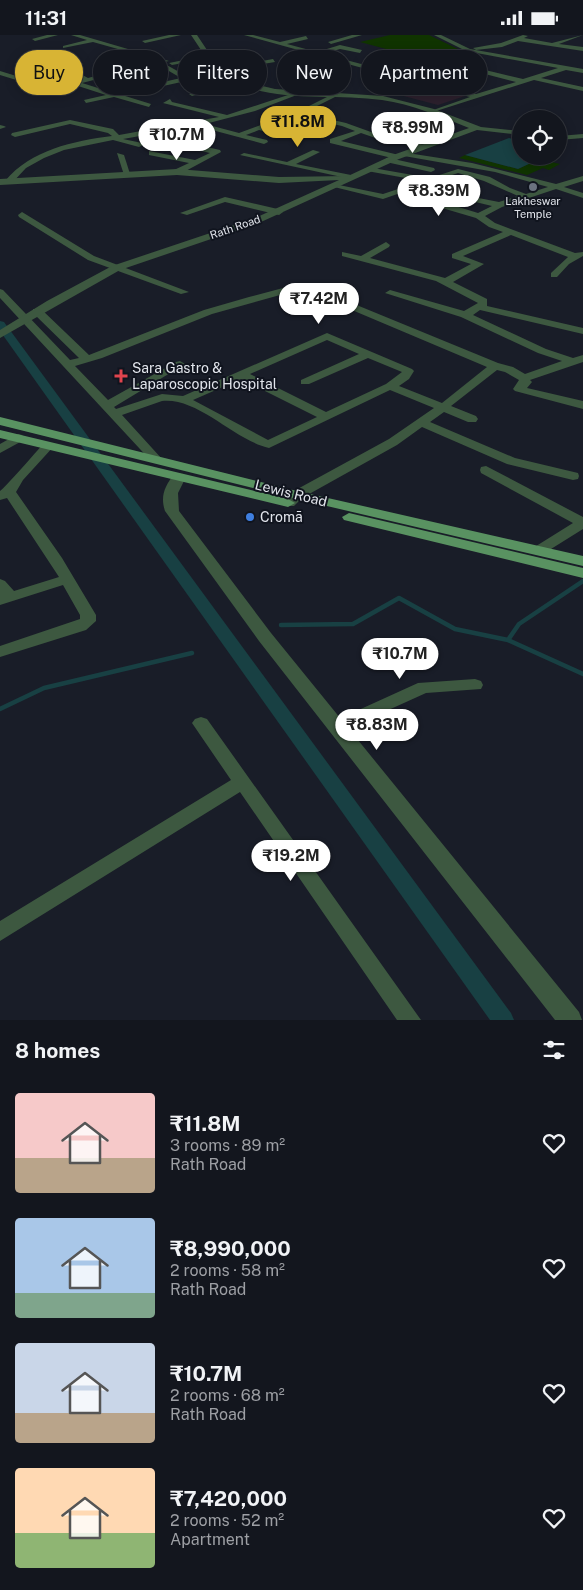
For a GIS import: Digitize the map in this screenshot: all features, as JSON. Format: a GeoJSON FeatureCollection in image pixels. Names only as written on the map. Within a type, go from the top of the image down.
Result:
{"type":"FeatureCollection","features":[{"type":"Feature","properties":{"kind":"main road","name":"Lewis Road"},"geometry":{"type":"LineString","coordinates":[[0,421],[72,439],[179,477],[293,499]]}},
{"type":"Feature","properties":{"kind":"main road","name":"Lewis Road"},"geometry":{"type":"LineString","coordinates":[[0,434],[54,447],[124,457],[156,459],[293,499],[582,569]]}},
{"type":"Feature","properties":{"kind":"main road","name":"Lewis Road"},"geometry":{"type":"LineString","coordinates":[[458,538],[538,551],[582,569]]}},
{"type":"Feature","properties":{"kind":"street"},"geometry":{"type":"LineString","coordinates":[[35,39],[55,35]]}},
{"type":"Feature","properties":{"kind":"street"},"geometry":{"type":"LineString","coordinates":[[146,41],[178,35]]}},
{"type":"Feature","properties":{"kind":"street","name":"Rath Road"},"geometry":{"type":"LineString","coordinates":[[194,35],[204,50]]}},
{"type":"Feature","properties":{"kind":"street"},"geometry":{"type":"LineString","coordinates":[[247,35],[300,50]]}},
{"type":"Feature","properties":{"kind":"street"},"geometry":{"type":"LineString","coordinates":[[331,41],[359,35]]}},
{"type":"Feature","properties":{"kind":"street"},"geometry":{"type":"LineString","coordinates":[[437,35],[466,50]]}},
{"type":"Feature","properties":{"kind":"street"},"geometry":{"type":"LineString","coordinates":[[471,50],[488,45],[502,45],[529,35]]}},
{"type":"Feature","properties":{"kind":"street"},"geometry":{"type":"LineString","coordinates":[[550,45],[583,35]]}},
{"type":"Feature","properties":{"kind":"street"},"geometry":{"type":"LineString","coordinates":[[58,41],[64,42],[79,36],[172,63]]}},
{"type":"Feature","properties":{"kind":"street"},"geometry":{"type":"LineString","coordinates":[[277,44],[306,38]]}},
{"type":"Feature","properties":{"kind":"street"},"geometry":{"type":"LineString","coordinates":[[518,39],[583,49]]}},
{"type":"Feature","properties":{"kind":"street"},"geometry":{"type":"LineString","coordinates":[[65,47],[92,41]]}},
{"type":"Feature","properties":{"kind":"street"},"geometry":{"type":"LineString","coordinates":[[329,50],[340,47],[360,51]]}},
{"type":"Feature","properties":{"kind":"street"},"geometry":{"type":"LineString","coordinates":[[571,54],[583,49]]}},
{"type":"Feature","properties":{"kind":"street"},"geometry":{"type":"LineString","coordinates":[[487,54],[583,71]]}},
{"type":"Feature","properties":{"kind":"street"},"geometry":{"type":"LineString","coordinates":[[267,62],[273,61]]}},
{"type":"Feature","properties":{"kind":"street"},"geometry":{"type":"LineString","coordinates":[[168,64],[178,62]]}},
{"type":"Feature","properties":{"kind":"street"},"geometry":{"type":"LineString","coordinates":[[418,148],[374,133],[431,111],[565,67]]}},
{"type":"Feature","properties":{"kind":"street"},"geometry":{"type":"LineString","coordinates":[[487,68],[583,89]]}},
{"type":"Feature","properties":{"kind":"street"},"geometry":{"type":"LineString","coordinates":[[0,73],[15,78]]}},
{"type":"Feature","properties":{"kind":"street"},"geometry":{"type":"LineString","coordinates":[[487,73],[522,81]]}},
{"type":"Feature","properties":{"kind":"street"},"geometry":{"type":"LineString","coordinates":[[83,78],[87,80]]}},
{"type":"Feature","properties":{"kind":"street"},"geometry":{"type":"LineString","coordinates":[[83,81],[93,78]]}},
{"type":"Feature","properties":{"kind":"street"},"geometry":{"type":"LineString","coordinates":[[86,101],[110,95]]}},
{"type":"Feature","properties":{"kind":"street"},"geometry":{"type":"LineString","coordinates":[[117,95],[149,105]]}},
{"type":"Feature","properties":{"kind":"street"},"geometry":{"type":"LineString","coordinates":[[4,181],[17,170],[50,153],[82,144],[196,124],[225,117],[293,95]]}},
{"type":"Feature","properties":{"kind":"street"},"geometry":{"type":"LineString","coordinates":[[240,135],[296,114],[335,95]]}},
{"type":"Feature","properties":{"kind":"street","name":"Rath Road"},"geometry":{"type":"LineString","coordinates":[[348,95],[383,98],[431,111],[476,128],[512,132]]}},
{"type":"Feature","properties":{"kind":"street"},"geometry":{"type":"LineString","coordinates":[[170,101],[166,103],[225,117]]}},
{"type":"Feature","properties":{"kind":"street"},"geometry":{"type":"LineString","coordinates":[[296,114],[344,124],[418,148]]}},
{"type":"Feature","properties":{"kind":"street"},"geometry":{"type":"LineString","coordinates":[[15,135],[70,122],[110,131],[115,134],[116,139]]}},
{"type":"Feature","properties":{"kind":"street"},"geometry":{"type":"LineString","coordinates":[[196,124],[264,142]]}},
{"type":"Feature","properties":{"kind":"street"},"geometry":{"type":"LineString","coordinates":[[258,128],[285,135]]}},
{"type":"Feature","properties":{"kind":"street","name":"Rath Road"},"geometry":{"type":"LineString","coordinates":[[0,335],[37,311],[116,269],[279,211],[334,186],[351,176],[396,157],[476,128]]}},
{"type":"Feature","properties":{"kind":"street"},"geometry":{"type":"LineString","coordinates":[[362,131],[333,141],[396,157],[431,169]]}},
{"type":"Feature","properties":{"kind":"street"},"geometry":{"type":"LineString","coordinates":[[567,138],[583,138]]}},
{"type":"Feature","properties":{"kind":"street"},"geometry":{"type":"LineString","coordinates":[[116,139],[139,145]]}},
{"type":"Feature","properties":{"kind":"street"},"geometry":{"type":"LineString","coordinates":[[176,142],[217,152],[177,172]]}},
{"type":"Feature","properties":{"kind":"street"},"geometry":{"type":"LineString","coordinates":[[289,164],[316,152]]}},
{"type":"Feature","properties":{"kind":"street"},"geometry":{"type":"LineString","coordinates":[[152,153],[195,163]]}},
{"type":"Feature","properties":{"kind":"street"},"geometry":{"type":"LineString","coordinates":[[120,155],[128,175]]}},
{"type":"Feature","properties":{"kind":"street"},"geometry":{"type":"LineString","coordinates":[[244,155],[351,176]]}},
{"type":"Feature","properties":{"kind":"street"},"geometry":{"type":"LineString","coordinates":[[396,157],[486,167],[583,196]]}},
{"type":"Feature","properties":{"kind":"street"},"geometry":{"type":"LineString","coordinates":[[370,169],[430,180]]}},
{"type":"Feature","properties":{"kind":"street"},"geometry":{"type":"LineString","coordinates":[[4,181],[177,172],[279,179],[351,176]]}},
{"type":"Feature","properties":{"kind":"street"},"geometry":{"type":"LineString","coordinates":[[334,186],[382,197],[452,172],[460,172],[487,179],[507,190],[525,196]]}},
{"type":"Feature","properties":{"kind":"street"},"geometry":{"type":"LineString","coordinates":[[479,216],[499,205],[583,178]]}},
{"type":"Feature","properties":{"kind":"street"},"geometry":{"type":"LineString","coordinates":[[466,197],[499,205]]}},
{"type":"Feature","properties":{"kind":"street"},"geometry":{"type":"LineString","coordinates":[[184,213],[225,199],[279,211]]}},
{"type":"Feature","properties":{"kind":"street"},"geometry":{"type":"LineString","coordinates":[[454,200],[445,206],[479,216],[485,222],[511,233],[579,254]]}},
{"type":"Feature","properties":{"kind":"street"},"geometry":{"type":"LineString","coordinates":[[22,215],[91,258],[116,269],[184,292]]}},
{"type":"Feature","properties":{"kind":"street"},"geometry":{"type":"LineString","coordinates":[[446,281],[479,264],[455,256],[511,233]]}},
{"type":"Feature","properties":{"kind":"street"},"geometry":{"type":"LineString","coordinates":[[362,259],[386,245]]}},
{"type":"Feature","properties":{"kind":"street"},"geometry":{"type":"LineString","coordinates":[[345,254],[446,281],[483,301],[479,307],[464,315]]}},
{"type":"Feature","properties":{"kind":"street"},"geometry":{"type":"LineString","coordinates":[[554,275],[579,254]]}},
{"type":"Feature","properties":{"kind":"street"},"geometry":{"type":"LineString","coordinates":[[69,364],[87,359],[208,312],[298,287],[318,292],[495,366],[509,369],[524,378],[526,382],[519,389],[583,405]]}},
{"type":"Feature","properties":{"kind":"street"},"geometry":{"type":"LineString","coordinates":[[0,292],[156,459]]}},
{"type":"Feature","properties":{"kind":"street"},"geometry":{"type":"LineString","coordinates":[[390,293],[464,315],[542,351],[578,360]]}},
{"type":"Feature","properties":{"kind":"street"},"geometry":{"type":"LineString","coordinates":[[479,307],[583,331]]}},
{"type":"Feature","properties":{"kind":"street"},"geometry":{"type":"LineString","coordinates":[[37,311],[87,359]]}},
{"type":"Feature","properties":{"kind":"street"},"geometry":{"type":"LineString","coordinates":[[109,410],[163,398],[184,400],[265,444],[274,444],[390,386],[405,377],[408,371],[332,337],[324,337],[184,400]]}},
{"type":"Feature","properties":{"kind":"street"},"geometry":{"type":"LineString","coordinates":[[305,382],[368,354]]}},
{"type":"Feature","properties":{"kind":"street"},"geometry":{"type":"LineString","coordinates":[[524,378],[578,360]]}},
{"type":"Feature","properties":{"kind":"street"},"geometry":{"type":"LineString","coordinates":[[109,410],[180,364]]}},
{"type":"Feature","properties":{"kind":"street"},"geometry":{"type":"LineString","coordinates":[[293,499],[373,454],[422,423],[495,366]]}},
{"type":"Feature","properties":{"kind":"street"},"geometry":{"type":"LineString","coordinates":[[243,375],[327,417]]}},
{"type":"Feature","properties":{"kind":"street"},"geometry":{"type":"LineString","coordinates":[[390,386],[472,419]]}},
{"type":"Feature","properties":{"kind":"street"},"geometry":{"type":"LineString","coordinates":[[422,423],[511,461],[573,476]]}},
{"type":"Feature","properties":{"kind":"street"},"geometry":{"type":"LineString","coordinates":[[0,449],[18,438]]}},
{"type":"Feature","properties":{"kind":"street"},"geometry":{"type":"LineString","coordinates":[[0,652],[65,633],[88,621],[88,615],[67,579],[5,494],[18,478],[54,447]]}},
{"type":"Feature","properties":{"kind":"street"},"geometry":{"type":"LineString","coordinates":[[486,470],[583,523],[538,551]]}},
{"type":"Feature","properties":{"kind":"street"},"geometry":{"type":"LineString","coordinates":[[179,477],[170,494],[169,502],[172,511],[265,637],[570,1020]]}},
{"type":"Feature","properties":{"kind":"street"},"geometry":{"type":"LineString","coordinates":[[0,584],[5,598],[67,579]]}},
{"type":"Feature","properties":{"kind":"street"},"geometry":{"type":"LineString","coordinates":[[336,727],[424,687],[475,685]]}},
{"type":"Feature","properties":{"kind":"street"},"geometry":{"type":"LineString","coordinates":[[201,723],[410,1020]]}},
{"type":"Feature","properties":{"kind":"street"},"geometry":{"type":"LineString","coordinates":[[0,932],[242,782]]}},
{"type":"Feature","properties":{"kind":"shaded area"},"geometry":{"type":"Polygon","coordinates":[[[400,95],[468,95],[438,105],[400,95]]]}},
{"type":"Feature","properties":{"kind":"shaded area"},"geometry":{"type":"Polygon","coordinates":[[[509,138],[512,139],[512,165],[527,165],[518,169],[465,155],[509,138]]]}},
{"type":"Feature","properties":{"kind":"green space"},"geometry":{"type":"Polygon","coordinates":[[[390,35],[429,35],[458,49],[390,50],[360,42],[390,35]]]}},
{"type":"Feature","properties":{"kind":"green space"},"geometry":{"type":"Polygon","coordinates":[[[465,155],[518,169],[526,165],[558,165],[549,170],[543,168],[527,175],[459,158],[465,155]]]}},
{"type":"Feature","properties":{"kind":"waterway"},"geometry":{"type":"LineString","coordinates":[[0,324],[503,1020]]}},
{"type":"Feature","properties":{"kind":"waterway"},"geometry":{"type":"LineString","coordinates":[[508,640],[519,624],[583,581]]}},
{"type":"Feature","properties":{"kind":"waterway"},"geometry":{"type":"LineString","coordinates":[[281,625],[353,624],[399,598],[455,629],[508,640]]}},
{"type":"Feature","properties":{"kind":"waterway"},"geometry":{"type":"LineString","coordinates":[[508,640],[583,674]]}},
{"type":"Feature","properties":{"kind":"waterway"},"geometry":{"type":"LineString","coordinates":[[0,709],[44,688],[192,653]]}},
{"type":"Feature","properties":{"kind":"place","name":"Lakheswar Temple"},"geometry":{"type":"Point","coordinates":[533,187]}},
{"type":"Feature","properties":{"kind":"place","name":"Sara Gastro & Laparoscopic Hospital"},"geometry":{"type":"Point","coordinates":[121,376]}},
{"type":"Feature","properties":{"kind":"place","name":"Cromā"},"geometry":{"type":"Point","coordinates":[250,517]}}]}
